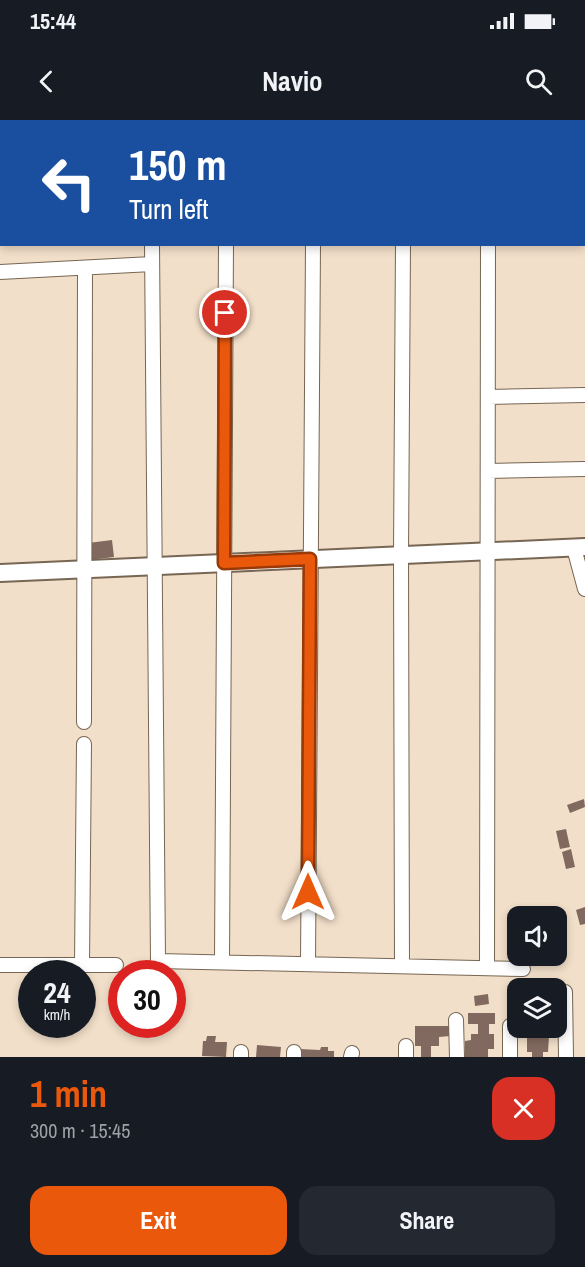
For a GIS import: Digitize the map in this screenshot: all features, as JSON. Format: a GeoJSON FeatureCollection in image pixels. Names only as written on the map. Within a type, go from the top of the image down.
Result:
{"type":"FeatureCollection","features":[{"type":"Feature","properties":{"kind":"street"},"geometry":{"type":"LineString","coordinates":[[152,246],[158,961],[523,969]]}},
{"type":"Feature","properties":{"kind":"street"},"geometry":{"type":"LineString","coordinates":[[222,962],[226,246]]}},
{"type":"Feature","properties":{"kind":"street"},"geometry":{"type":"LineString","coordinates":[[308,964],[313,246]]}},
{"type":"Feature","properties":{"kind":"street"},"geometry":{"type":"LineString","coordinates":[[402,966],[403,246]]}},
{"type":"Feature","properties":{"kind":"street"},"geometry":{"type":"LineString","coordinates":[[487,968],[488,246]]}},
{"type":"Feature","properties":{"kind":"street"},"geometry":{"type":"LineString","coordinates":[[0,272],[152,264]]}},
{"type":"Feature","properties":{"kind":"street"},"geometry":{"type":"LineString","coordinates":[[84,722],[85,268]]}},
{"type":"Feature","properties":{"kind":"street"},"geometry":{"type":"LineString","coordinates":[[488,396],[585,395]]}},
{"type":"Feature","properties":{"kind":"street"},"geometry":{"type":"LineString","coordinates":[[488,471],[585,469]]}},
{"type":"Feature","properties":{"kind":"street"},"geometry":{"type":"LineString","coordinates":[[0,573],[580,547],[585,589]]}},
{"type":"Feature","properties":{"kind":"street"},"geometry":{"type":"LineString","coordinates":[[82,960],[84,744]]}},
{"type":"Feature","properties":{"kind":"street"},"geometry":{"type":"LineString","coordinates":[[0,965],[18,965]]}},
{"type":"Feature","properties":{"kind":"street"},"geometry":{"type":"LineString","coordinates":[[456,1020],[457,1057]]}},
{"type":"Feature","properties":{"kind":"street"},"geometry":{"type":"LineString","coordinates":[[510,1038],[510,1057]]}},
{"type":"Feature","properties":{"kind":"street"},"geometry":{"type":"LineString","coordinates":[[566,1038],[566,1057]]}},
{"type":"Feature","properties":{"kind":"building"},"geometry":{"type":"Polygon","coordinates":[[[112,540],[114,557],[90,560],[88,543],[112,540]]]}},
{"type":"Feature","properties":{"kind":"building"},"geometry":{"type":"Polygon","coordinates":[[[584,799],[585,807],[570,813],[567,805],[584,799]]]}},
{"type":"Feature","properties":{"kind":"building"},"geometry":{"type":"Polygon","coordinates":[[[566,829],[570,847],[560,849],[556,831],[566,829]]]}},
{"type":"Feature","properties":{"kind":"building"},"geometry":{"type":"Polygon","coordinates":[[[571,849],[575,867],[566,869],[562,852],[571,849]]]}},
{"type":"Feature","properties":{"kind":"building"},"geometry":{"type":"Polygon","coordinates":[[[585,907],[585,924],[580,925],[576,910],[585,907]]]}},
{"type":"Feature","properties":{"kind":"building"},"geometry":{"type":"Polygon","coordinates":[[[488,994],[489,1004],[475,1006],[474,996],[488,994]]]}},
{"type":"Feature","properties":{"kind":"building"},"geometry":{"type":"Polygon","coordinates":[[[468,1013],[495,1013],[495,1024],[489,1024],[489,1034],[494,1034],[494,1049],[488,1049],[488,1057],[465,1057],[465,1041],[471,1040],[471,1034],[478,1034],[478,1024],[468,1024],[468,1013]]]}},
{"type":"Feature","properties":{"kind":"building"},"geometry":{"type":"Polygon","coordinates":[[[415,1026],[450,1026],[450,1036],[439,1037],[439,1046],[431,1046],[431,1057],[421,1057],[421,1046],[415,1046],[415,1026]]]}},
{"type":"Feature","properties":{"kind":"building"},"geometry":{"type":"Polygon","coordinates":[[[207,1036],[216,1036],[215,1042],[227,1042],[226,1057],[202,1056],[203,1041],[206,1041],[207,1036]]]}},
{"type":"Feature","properties":{"kind":"building"},"geometry":{"type":"Polygon","coordinates":[[[527,1038],[549,1038],[548,1052],[543,1052],[543,1057],[532,1057],[532,1052],[527,1052],[527,1038]]]}},
{"type":"Feature","properties":{"kind":"building"},"geometry":{"type":"Polygon","coordinates":[[[257,1045],[281,1047],[280,1057],[256,1057],[257,1045]]]}},
{"type":"Feature","properties":{"kind":"building"},"geometry":{"type":"Polygon","coordinates":[[[321,1047],[328,1047],[328,1051],[334,1051],[334,1057],[300,1057],[300,1049],[320,1050],[321,1047]]]}},
{"type":"Feature","properties":{"kind":"route"},"geometry":{"type":"LineString","coordinates":[[225,313],[224,563],[310,559],[308,892]]}}]}
